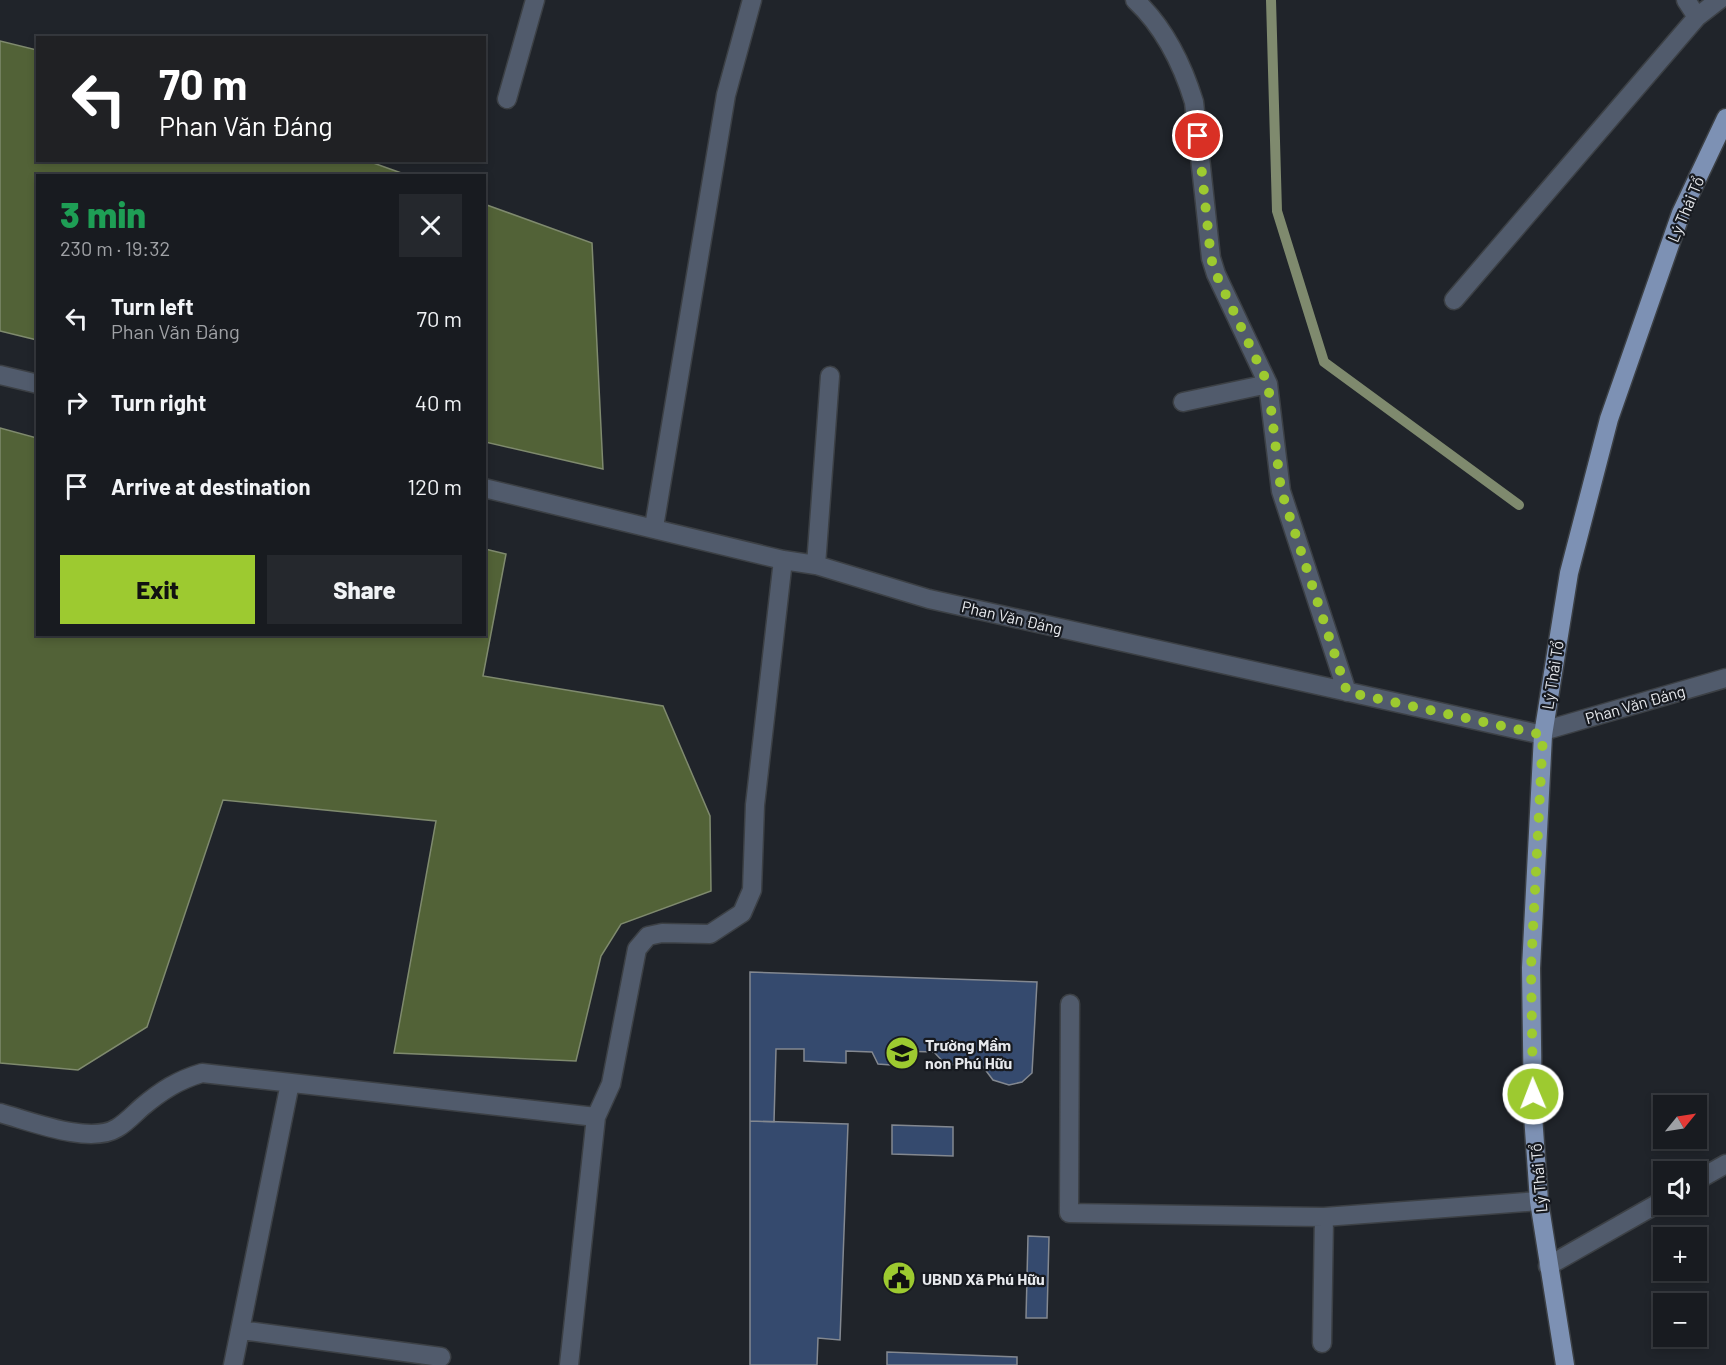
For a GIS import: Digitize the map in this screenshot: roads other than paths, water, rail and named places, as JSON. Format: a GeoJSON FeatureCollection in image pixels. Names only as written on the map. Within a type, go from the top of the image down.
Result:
{"type":"FeatureCollection","features":[{"type":"Feature","properties":{"kind":"main road","name":"Lý Thái Tổ"},"geometry":{"type":"LineString","coordinates":[[1565,1365],[1539,1202],[1533,1115],[1531,968],[1543,733],[1569,573],[1609,419],[1681,213],[1726,118]]}},
{"type":"Feature","properties":{"kind":"street"},"geometry":{"type":"LineString","coordinates":[[507,99],[535,0]]}},
{"type":"Feature","properties":{"kind":"street"},"geometry":{"type":"LineString","coordinates":[[654,528],[726,95],[752,0]]}},
{"type":"Feature","properties":{"kind":"street"},"geometry":{"type":"LineString","coordinates":[[1135,0],[1157,24],[1181,62],[1194,102],[1211,258],[1216,274],[1268,384],[1281,490],[1347,692]]}},
{"type":"Feature","properties":{"kind":"street"},"geometry":{"type":"LineString","coordinates":[[1686,0],[1697,17]]}},
{"type":"Feature","properties":{"kind":"street"},"geometry":{"type":"LineString","coordinates":[[1454,300],[1697,17],[1719,0]]}},
{"type":"Feature","properties":{"kind":"street"},"geometry":{"type":"LineString","coordinates":[[0,375],[36,384]]}},
{"type":"Feature","properties":{"kind":"street"},"geometry":{"type":"LineString","coordinates":[[816,565],[830,376]]}},
{"type":"Feature","properties":{"kind":"street"},"geometry":{"type":"LineString","coordinates":[[1183,402],[1268,384]]}},
{"type":"Feature","properties":{"kind":"street","name":"Phan Văn Đáng"},"geometry":{"type":"LineString","coordinates":[[486,488],[783,560],[816,565],[929,599],[1543,733],[1726,678]]}},
{"type":"Feature","properties":{"kind":"street"},"geometry":{"type":"LineString","coordinates":[[569,1365],[596,1117],[611,1084],[637,949],[648,936],[662,933],[710,934],[742,913],[752,890],[755,805],[783,560]]}},
{"type":"Feature","properties":{"kind":"street"},"geometry":{"type":"LineString","coordinates":[[1070,1004],[1069,1213],[1324,1217],[1539,1202]]}},
{"type":"Feature","properties":{"kind":"street"},"geometry":{"type":"LineString","coordinates":[[0,1113],[82,1134],[99,1134],[117,1129],[158,1093],[180,1080],[201,1073],[596,1117]]}},
{"type":"Feature","properties":{"kind":"street"},"geometry":{"type":"LineString","coordinates":[[234,1365],[290,1083]]}},
{"type":"Feature","properties":{"kind":"street"},"geometry":{"type":"LineString","coordinates":[[1707,1175],[1726,1164]]}},
{"type":"Feature","properties":{"kind":"street"},"geometry":{"type":"LineString","coordinates":[[1548,1266],[1653,1206]]}},
{"type":"Feature","properties":{"kind":"street"},"geometry":{"type":"LineString","coordinates":[[1322,1343],[1324,1217]]}},
{"type":"Feature","properties":{"kind":"street"},"geometry":{"type":"LineString","coordinates":[[241,1330],[441,1357]]}},
{"type":"Feature","properties":{"kind":"waterway"},"geometry":{"type":"LineString","coordinates":[[1271,0],[1277,211],[1324,362],[1519,505]]}},
{"type":"Feature","properties":{"kind":"place","name":"Trường Mầm non Phú Hữu"},"geometry":{"type":"Point","coordinates":[902,1053]}},
{"type":"Feature","properties":{"kind":"place","name":"UBND Xã Phú Hữu"},"geometry":{"type":"Point","coordinates":[899,1278]}}]}
